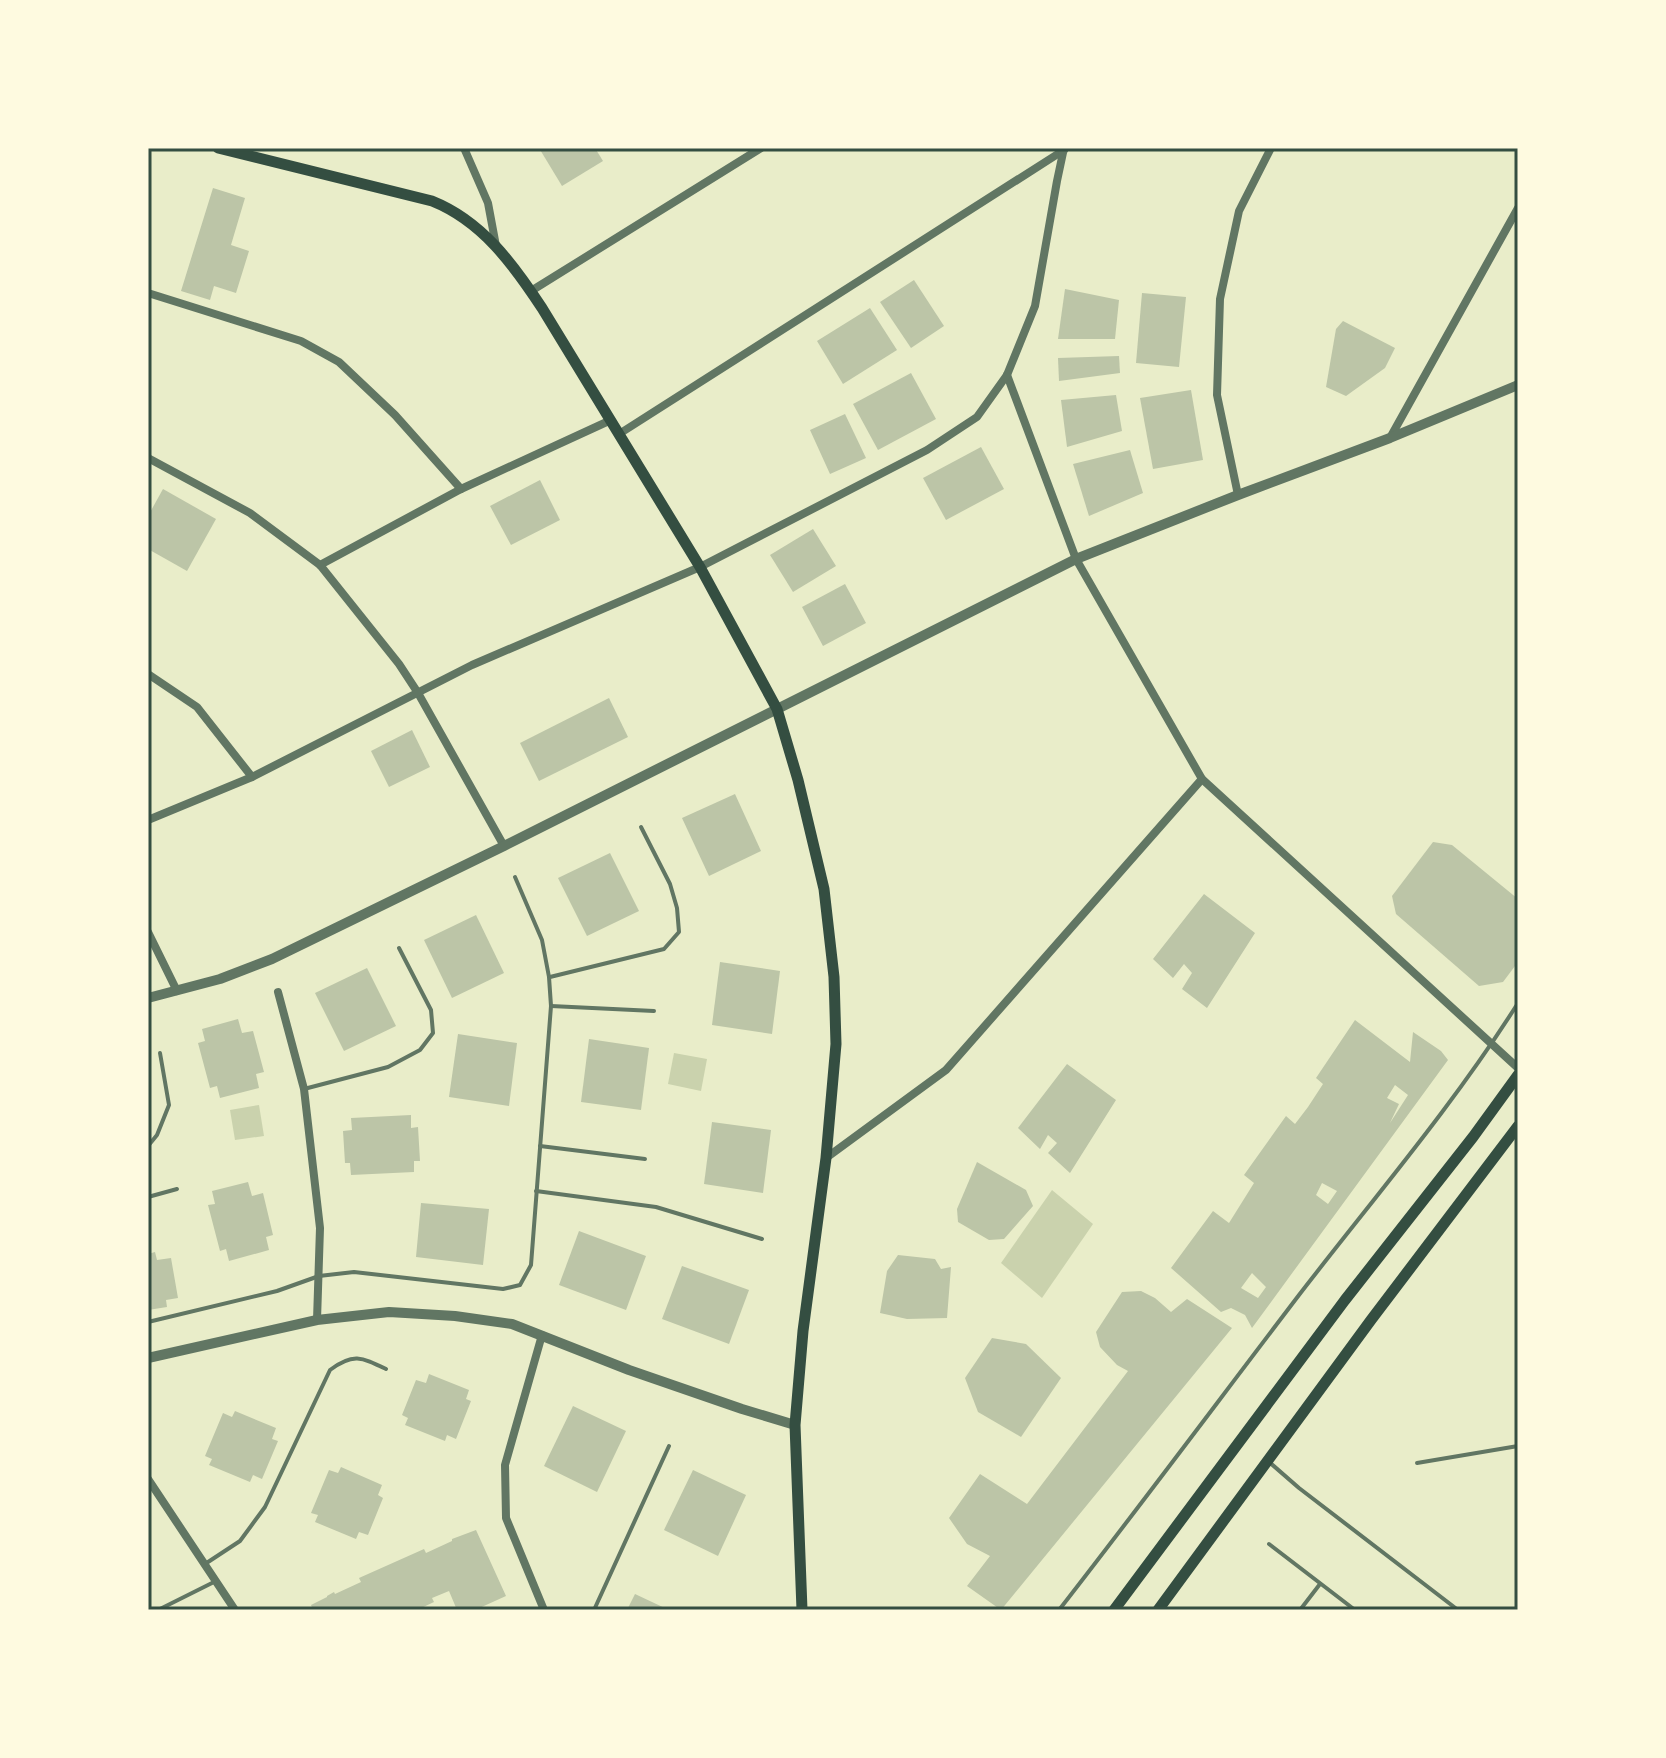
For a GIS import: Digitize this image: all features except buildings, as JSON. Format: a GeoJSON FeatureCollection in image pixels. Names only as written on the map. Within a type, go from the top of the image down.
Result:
{"type":"FeatureCollection","features":[{"type":"Feature","properties":{"kind":"main road"},"geometry":{"type":"LineString","coordinates":[[218,148],[263,153],[432,201],[463,216],[496,246],[518,271],[611,420],[700,567],[777,709],[824,889],[834,977],[836,1044],[795,1425],[802,1610]]}},
{"type":"Feature","properties":{"kind":"main road"},"geometry":{"type":"LineString","coordinates":[[1114,1610],[1345,1300],[1518,1075]]}},
{"type":"Feature","properties":{"kind":"main road"},"geometry":{"type":"LineString","coordinates":[[1158,1610],[1371,1320],[1516,1134]]}},
{"type":"Feature","properties":{"kind":"street"},"geometry":{"type":"LineString","coordinates":[[464,148],[488,203],[496,246]]}},
{"type":"Feature","properties":{"kind":"street"},"geometry":{"type":"LineString","coordinates":[[531,291],[761,148]]}},
{"type":"Feature","properties":{"kind":"street"},"geometry":{"type":"LineString","coordinates":[[1238,495],[1217,395],[1220,299],[1239,211],[1271,148]]}},
{"type":"Feature","properties":{"kind":"street"},"geometry":{"type":"LineString","coordinates":[[148,820],[252,777],[472,665],[700,567],[927,450],[977,417],[1007,375],[1035,306],[1064,149]]}},
{"type":"Feature","properties":{"kind":"street"},"geometry":{"type":"LineString","coordinates":[[619,434],[1064,149]]}},
{"type":"Feature","properties":{"kind":"street"},"geometry":{"type":"LineString","coordinates":[[1390,438],[1518,208]]}},
{"type":"Feature","properties":{"kind":"street"},"geometry":{"type":"LineString","coordinates":[[148,293],[301,341],[339,362],[395,415],[461,489]]}},
{"type":"Feature","properties":{"kind":"street"},"geometry":{"type":"LineString","coordinates":[[1007,375],[1076,559],[1202,779],[1518,1068]]}},
{"type":"Feature","properties":{"kind":"street"},"geometry":{"type":"LineString","coordinates":[[148,998],[220,979],[272,959],[1076,559],[1390,438],[1518,385]]}},
{"type":"Feature","properties":{"kind":"street"},"geometry":{"type":"LineString","coordinates":[[320,565],[461,489],[611,420]]}},
{"type":"Feature","properties":{"kind":"street"},"geometry":{"type":"LineString","coordinates":[[148,458],[250,513],[320,565],[399,664],[418,693],[504,846]]}},
{"type":"Feature","properties":{"kind":"street"},"geometry":{"type":"LineString","coordinates":[[148,674],[197,707],[252,777]]}},
{"type":"Feature","properties":{"kind":"street"},"geometry":{"type":"LineString","coordinates":[[826,1158],[946,1070],[1202,779]]}},
{"type":"Feature","properties":{"kind":"street"},"geometry":{"type":"LineString","coordinates":[[148,932],[177,991]]}},
{"type":"Feature","properties":{"kind":"street"},"geometry":{"type":"LineString","coordinates":[[278,992],[304,1089],[320,1228],[317,1320]]}},
{"type":"Feature","properties":{"kind":"street"},"geometry":{"type":"LineString","coordinates":[[148,1358],[317,1320],[389,1312],[455,1316],[512,1324],[629,1370],[795,1425]]}},
{"type":"Feature","properties":{"kind":"street"},"geometry":{"type":"LineString","coordinates":[[542,1335],[505,1465],[506,1518],[544,1610]]}},
{"type":"Feature","properties":{"kind":"street"},"geometry":{"type":"LineString","coordinates":[[148,1479],[235,1610]]}},
{"type":"Feature","properties":{"kind":"lane"},"geometry":{"type":"LineString","coordinates":[[549,977],[664,949],[679,932],[677,908],[670,884],[641,827]]}},
{"type":"Feature","properties":{"kind":"lane"},"geometry":{"type":"LineString","coordinates":[[148,1322],[277,1291],[319,1276],[354,1272],[503,1289],[520,1285],[531,1265],[551,1006],[542,940],[515,877]]}},
{"type":"Feature","properties":{"kind":"lane"},"geometry":{"type":"LineString","coordinates":[[304,1089],[388,1067],[420,1050],[433,1033],[431,1010],[399,948]]}},
{"type":"Feature","properties":{"kind":"lane"},"geometry":{"type":"LineString","coordinates":[[1059,1610],[1404,1162],[1492,1045],[1518,1003]]}},
{"type":"Feature","properties":{"kind":"lane"},"geometry":{"type":"LineString","coordinates":[[551,1006],[654,1011]]}},
{"type":"Feature","properties":{"kind":"lane"},"geometry":{"type":"LineString","coordinates":[[148,1146],[157,1135],[169,1105],[160,1053]]}},
{"type":"Feature","properties":{"kind":"lane"},"geometry":{"type":"LineString","coordinates":[[540,1146],[645,1159]]}},
{"type":"Feature","properties":{"kind":"lane"},"geometry":{"type":"LineString","coordinates":[[148,1197],[177,1189]]}},
{"type":"Feature","properties":{"kind":"lane"},"geometry":{"type":"LineString","coordinates":[[536,1191],[656,1207],[762,1239]]}},
{"type":"Feature","properties":{"kind":"lane"},"geometry":{"type":"LineString","coordinates":[[205,1564],[240,1541],[265,1507],[330,1370],[345,1359],[362,1358],[386,1369]]}},
{"type":"Feature","properties":{"kind":"lane"},"geometry":{"type":"LineString","coordinates":[[594,1610],[669,1446]]}},
{"type":"Feature","properties":{"kind":"lane"},"geometry":{"type":"LineString","coordinates":[[1417,1463],[1518,1446]]}},
{"type":"Feature","properties":{"kind":"lane"},"geometry":{"type":"LineString","coordinates":[[1267,1460],[1458,1610]]}},
{"type":"Feature","properties":{"kind":"lane"},"geometry":{"type":"LineString","coordinates":[[1269,1544],[1355,1610]]}},
{"type":"Feature","properties":{"kind":"lane"},"geometry":{"type":"LineString","coordinates":[[158,1610],[216,1581]]}},
{"type":"Feature","properties":{"kind":"lane"},"geometry":{"type":"LineString","coordinates":[[1300,1610],[1320,1584]]}},
{"type":"Feature","properties":{"kind":"green space"},"geometry":{"type":"Polygon","coordinates":[[[674,1053],[707,1059],[701,1091],[668,1084],[674,1053]]]}},
{"type":"Feature","properties":{"kind":"green space"},"geometry":{"type":"Polygon","coordinates":[[[259,1105],[264,1136],[235,1140],[230,1110],[259,1105]]]}},
{"type":"Feature","properties":{"kind":"green space"},"geometry":{"type":"Polygon","coordinates":[[[1052,1190],[1093,1224],[1042,1298],[1001,1263],[1052,1190]]]}}]}
